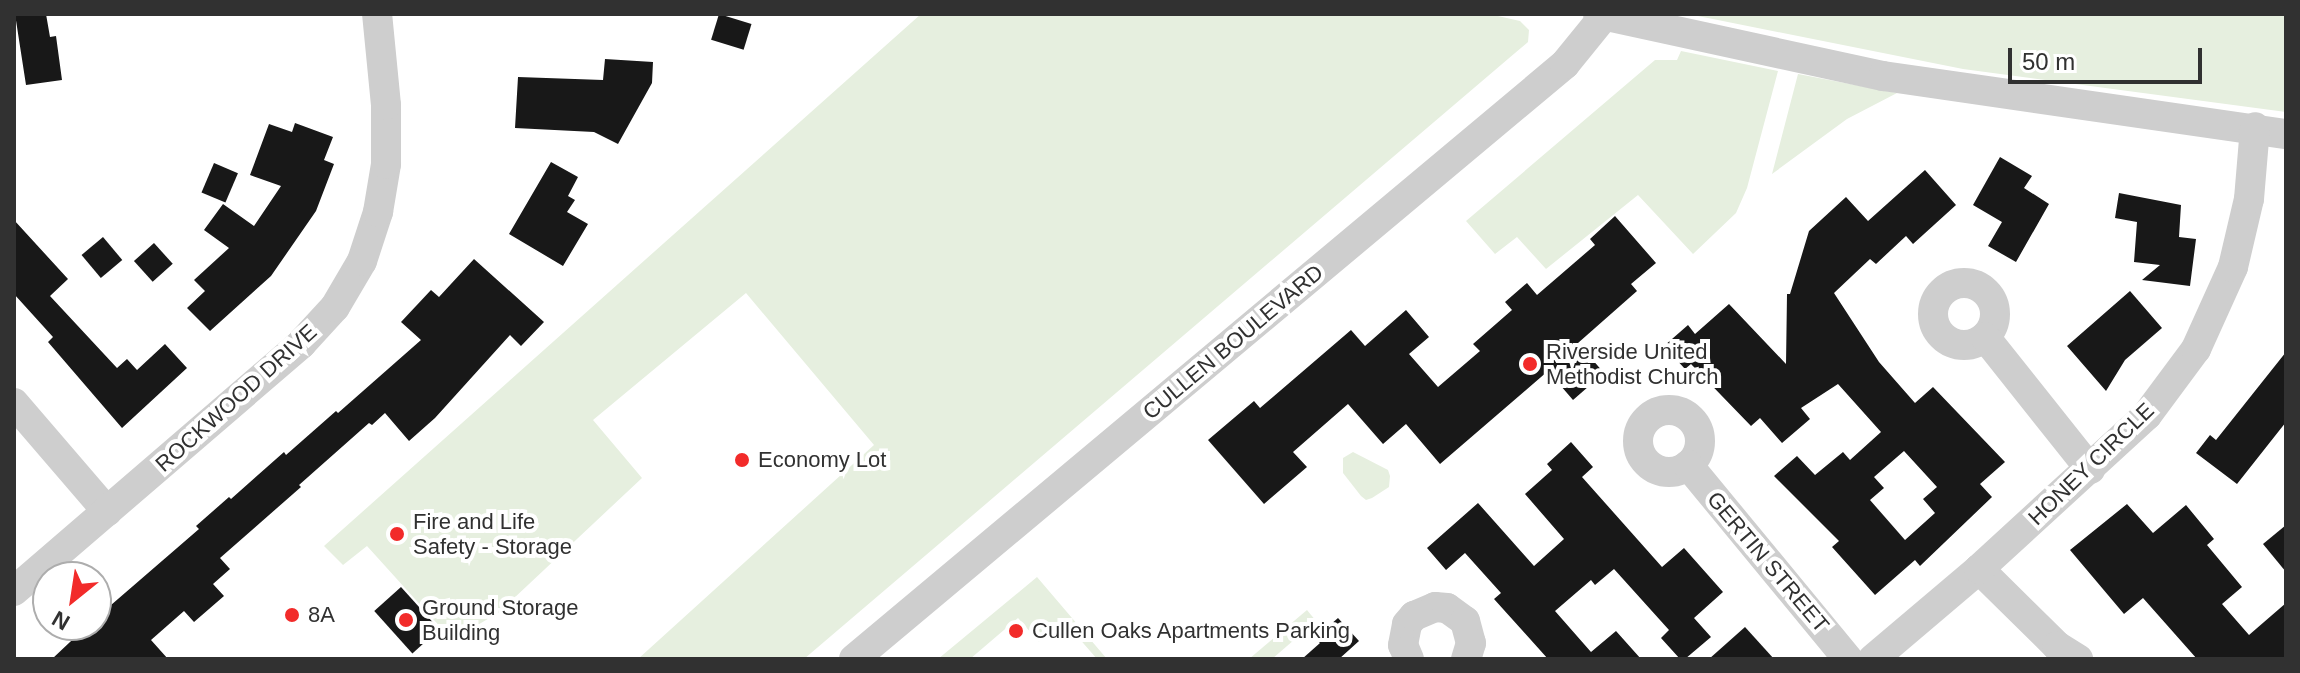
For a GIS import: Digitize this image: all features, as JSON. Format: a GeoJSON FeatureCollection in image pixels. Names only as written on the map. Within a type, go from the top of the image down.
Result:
{"type":"FeatureCollection","features":[{"type":"Feature","properties":{"kind":"street","name":"ROCKWOOD DRIVE"},"geometry":{"type":"LineString","coordinates":[[14,591],[301,344],[335,307],[362,261],[378,212],[386,164],[386,105],[377,14]]}},
{"type":"Feature","properties":{"kind":"street"},"geometry":{"type":"LineString","coordinates":[[1601,15],[1883,76],[2255,127],[2286,134]]}},
{"type":"Feature","properties":{"kind":"street","name":"CULLEN BOULEVARD"},"geometry":{"type":"LineString","coordinates":[[854,659],[1565,64],[1601,15]]}},
{"type":"Feature","properties":{"kind":"street","name":"HONEY CIRCLE"},"geometry":{"type":"LineString","coordinates":[[1873,659],[1979,569],[2147,415],[2196,349],[2233,267],[2249,199],[2255,127]]}},
{"type":"Feature","properties":{"kind":"street"},"geometry":{"type":"LineString","coordinates":[[1985,337],[2090,469]]}},
{"type":"Feature","properties":{"kind":"street"},"geometry":{"type":"LineString","coordinates":[[14,403],[107,511]]}},
{"type":"Feature","properties":{"kind":"street","name":"GERTIN STREET"},"geometry":{"type":"LineString","coordinates":[[1688,465],[1848,659]]}},
{"type":"Feature","properties":{"kind":"street"},"geometry":{"type":"LineString","coordinates":[[1979,569],[2057,646],[2078,659]]}},
{"type":"Feature","properties":{"kind":"street"},"geometry":{"type":"LineString","coordinates":[[1409,659],[1403,645],[1407,624],[1414,616],[1435,607],[1457,613],[1465,621],[1471,643],[1466,659]]}},
{"type":"Feature","properties":{"kind":"green space"},"geometry":{"type":"Polygon","coordinates":[[[921,14],[1489,14],[1520,21],[1529,30],[1528,42],[804,659],[638,659],[874,445],[746,293],[593,420],[642,478],[498,613],[452,640],[367,546],[343,565],[324,546],[921,14]]]}},
{"type":"Feature","properties":{"kind":"green space"},"geometry":{"type":"Polygon","coordinates":[[[1688,14],[2286,14],[2286,112],[1963,69],[1688,14]]]}},
{"type":"Feature","properties":{"kind":"green space"},"geometry":{"type":"Polygon","coordinates":[[[1681,51],[1778,71],[1747,188],[1736,213],[1693,254],[1638,195],[1546,269],[1517,237],[1495,254],[1466,221],[1655,60],[1677,60],[1681,51]]]}},
{"type":"Feature","properties":{"kind":"green space"},"geometry":{"type":"Polygon","coordinates":[[[1798,74],[1897,93],[1847,119],[1772,174],[1798,74]]]}},
{"type":"Feature","properties":{"kind":"green space"},"geometry":{"type":"Polygon","coordinates":[[[1353,452],[1388,470],[1389,487],[1366,500],[1361,496],[1343,473],[1343,458],[1353,452]]]}},
{"type":"Feature","properties":{"kind":"green space"},"geometry":{"type":"Polygon","coordinates":[[[1037,577],[1107,659],[1097,659],[1064,621],[1039,642],[1018,618],[970,659],[938,659],[1037,577]]]}},
{"type":"Feature","properties":{"kind":"green space"},"geometry":{"type":"Polygon","coordinates":[[[1307,610],[1316,621],[1272,659],[1249,659],[1307,610]]]}},
{"type":"Feature","properties":{"kind":"building"},"geometry":{"type":"Polygon","coordinates":[[[15,14],[46,14],[50,37],[56,36],[62,80],[26,85],[15,14]]]}},
{"type":"Feature","properties":{"kind":"building"},"geometry":{"type":"Polygon","coordinates":[[[719,14],[752,24],[744,50],[711,40],[719,14]]]}},
{"type":"Feature","properties":{"kind":"building"},"geometry":{"type":"Polygon","coordinates":[[[605,59],[653,62],[652,83],[618,144],[594,132],[515,128],[518,77],[603,80],[605,59]]]}},
{"type":"Feature","properties":{"kind":"building"},"geometry":{"type":"Polygon","coordinates":[[[295,123],[333,137],[324,160],[334,164],[316,211],[271,276],[210,331],[187,308],[205,291],[194,280],[229,248],[204,230],[223,204],[254,226],[281,186],[250,175],[269,124],[292,132],[295,123]]]}},
{"type":"Feature","properties":{"kind":"building"},"geometry":{"type":"Polygon","coordinates":[[[2000,157],[2032,176],[2024,188],[2049,204],[2016,262],[1988,246],[2002,222],[1973,205],[2000,157]]]}},
{"type":"Feature","properties":{"kind":"building"},"geometry":{"type":"Polygon","coordinates":[[[551,162],[578,177],[568,196],[575,200],[567,212],[588,224],[563,266],[509,234],[551,162]]]}},
{"type":"Feature","properties":{"kind":"building"},"geometry":{"type":"Polygon","coordinates":[[[214,163],[238,173],[225,203],[201,192],[214,163]]]}},
{"type":"Feature","properties":{"kind":"building"},"geometry":{"type":"Polygon","coordinates":[[[1925,170],[1956,205],[1913,244],[1906,236],[1876,264],[1870,259],[1834,293],[1879,362],[1915,403],[1933,387],[2005,462],[1980,484],[1992,497],[1920,566],[1915,560],[1875,595],[1832,547],[1839,541],[1774,476],[1797,456],[1815,475],[1843,452],[1850,460],[1881,432],[1838,384],[1801,408],[1810,419],[1782,443],[1760,418],[1751,426],[1691,364],[1685,369],[1664,346],[1688,325],[1695,334],[1729,304],[1786,364],[1787,294],[1790,294],[1809,231],[1846,197],[1868,221],[1925,170]],[[1904,451],[1874,477],[1884,488],[1870,500],[1905,540],[1935,513],[1923,499],[1937,487],[1904,451]]]}},
{"type":"Feature","properties":{"kind":"building"},"geometry":{"type":"Polygon","coordinates":[[[2119,193],[2181,205],[2179,237],[2196,239],[2190,286],[2142,280],[2160,265],[2134,262],[2137,222],[2115,218],[2119,193]]]}},
{"type":"Feature","properties":{"kind":"building","name":"Riverside United Methodist Church"},"geometry":{"type":"Polygon","coordinates":[[[1615,216],[1656,263],[1631,284],[1637,291],[1578,343],[1604,373],[1573,400],[1548,371],[1440,464],[1406,424],[1383,444],[1348,404],[1293,452],[1307,467],[1264,504],[1208,440],[1254,401],[1260,408],[1351,330],[1365,346],[1406,310],[1429,337],[1409,354],[1438,387],[1480,351],[1473,344],[1512,310],[1505,302],[1527,283],[1537,295],[1595,245],[1590,239],[1615,216]]]}},
{"type":"Feature","properties":{"kind":"building"},"geometry":{"type":"Polygon","coordinates":[[[14,220],[68,279],[50,296],[117,368],[127,359],[137,370],[165,344],[187,368],[122,428],[48,342],[53,337],[14,294],[14,220]]]}},
{"type":"Feature","properties":{"kind":"building"},"geometry":{"type":"Polygon","coordinates":[[[103,237],[122,260],[101,278],[82,255],[103,237]]]}},
{"type":"Feature","properties":{"kind":"building"},"geometry":{"type":"Polygon","coordinates":[[[154,243],[173,264],[153,282],[134,261],[154,243]]]}},
{"type":"Feature","properties":{"kind":"building"},"geometry":{"type":"Polygon","coordinates":[[[474,259],[544,322],[521,346],[510,335],[435,418],[409,441],[385,413],[372,425],[369,423],[299,485],[301,487],[220,558],[230,569],[213,584],[224,596],[194,622],[184,611],[151,640],[168,659],[52,659],[71,641],[112,641],[112,604],[199,529],[196,526],[229,497],[231,499],[284,452],[286,455],[336,411],[338,413],[421,340],[401,322],[431,290],[439,297],[474,259]]]}},
{"type":"Feature","properties":{"kind":"building"},"geometry":{"type":"Polygon","coordinates":[[[2130,291],[2162,328],[2125,360],[2106,391],[2067,346],[2130,291]]]}},
{"type":"Feature","properties":{"kind":"building"},"geometry":{"type":"Polygon","coordinates":[[[2286,352],[2286,422],[2237,484],[2196,453],[2210,435],[2216,440],[2286,352]]]}},
{"type":"Feature","properties":{"kind":"building"},"geometry":{"type":"Polygon","coordinates":[[[1571,442],[1593,467],[1582,477],[1662,567],[1684,548],[1723,592],[1694,618],[1711,637],[1685,659],[1680,659],[1661,638],[1669,630],[1614,569],[1595,585],[1591,580],[1555,611],[1591,652],[1616,631],[1641,659],[1548,659],[1494,599],[1501,593],[1465,553],[1446,570],[1427,548],[1478,503],[1534,566],[1564,539],[1525,494],[1552,470],[1547,464],[1571,442]]]}},
{"type":"Feature","properties":{"kind":"building"},"geometry":{"type":"Polygon","coordinates":[[[2127,504],[2153,533],[2186,505],[2214,539],[2207,545],[2242,587],[2222,604],[2249,635],[2286,603],[2286,659],[2197,659],[2143,598],[2124,614],[2070,550],[2127,504]]]}},
{"type":"Feature","properties":{"kind":"building"},"geometry":{"type":"Polygon","coordinates":[[[2286,525],[2286,572],[2263,544],[2286,525]]]}},
{"type":"Feature","properties":{"kind":"building","name":"Ground Storage Building"},"geometry":{"type":"Polygon","coordinates":[[[401,587],[439,629],[412,653],[374,611],[401,587]]]}},
{"type":"Feature","properties":{"kind":"building"},"geometry":{"type":"Polygon","coordinates":[[[1338,618],[1359,641],[1339,659],[1302,659],[1320,643],[1315,638],[1338,618]]]}},
{"type":"Feature","properties":{"kind":"building"},"geometry":{"type":"Polygon","coordinates":[[[1745,627],[1774,659],[1709,659],[1745,627]]]}},
{"type":"Feature","properties":{"kind":"place","name":"Riverside United Methodist Church"},"geometry":{"type":"Point","coordinates":[1530,364]}},
{"type":"Feature","properties":{"kind":"place","name":"Economy Lot"},"geometry":{"type":"Point","coordinates":[742,460]}},
{"type":"Feature","properties":{"kind":"place","name":"Fire and Life Safety - Storage"},"geometry":{"type":"Point","coordinates":[397,534]}},
{"type":"Feature","properties":{"kind":"place","name":"8A"},"geometry":{"type":"Point","coordinates":[292,615]}},
{"type":"Feature","properties":{"kind":"place","name":"Ground Storage Building"},"geometry":{"type":"Point","coordinates":[406,620]}},
{"type":"Feature","properties":{"kind":"place","name":"Cullen Oaks Apartments Parking"},"geometry":{"type":"Point","coordinates":[1016,631]}}]}
